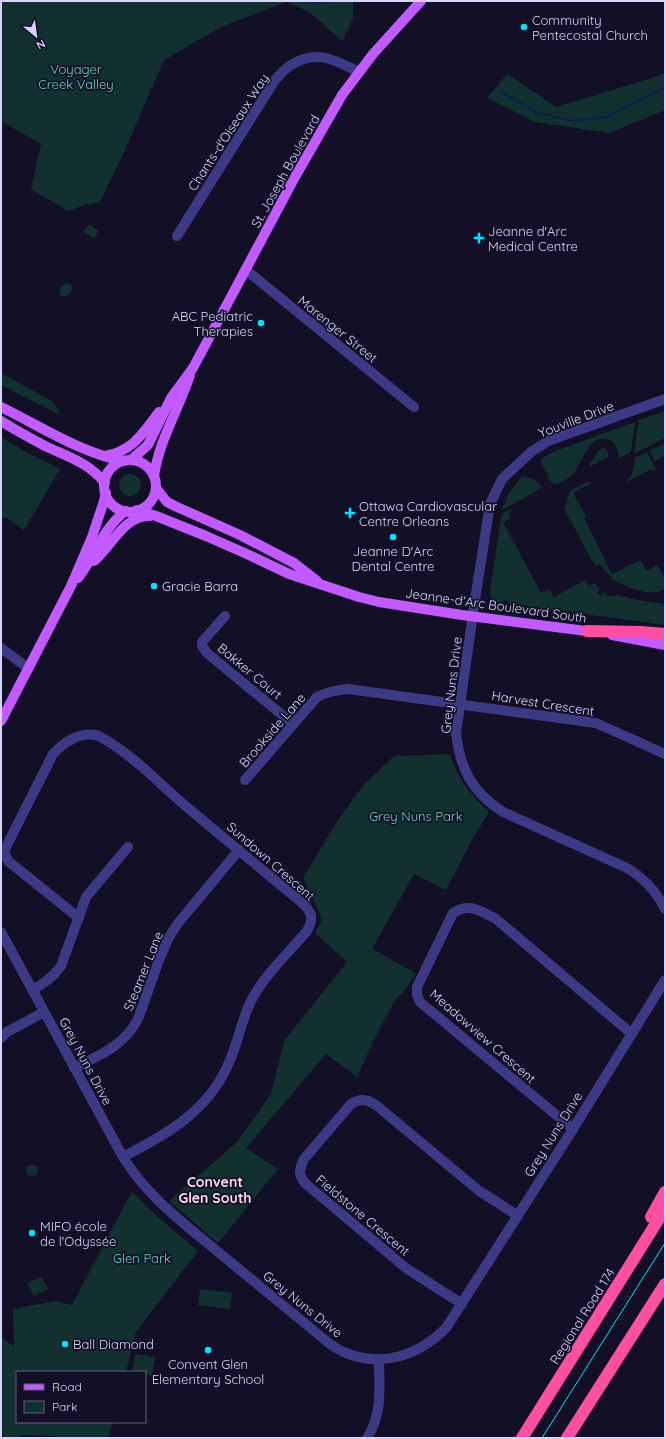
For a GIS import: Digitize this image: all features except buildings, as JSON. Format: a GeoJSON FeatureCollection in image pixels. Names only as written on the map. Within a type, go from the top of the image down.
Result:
{"type":"FeatureCollection","features":[{"type":"Feature","properties":{"kind":"highway"},"geometry":{"type":"LineString","coordinates":[[587,631],[665,634]]}},
{"type":"Feature","properties":{"kind":"highway"},"geometry":{"type":"LineString","coordinates":[[595,1321],[665,1192]]}},
{"type":"Feature","properties":{"kind":"highway","name":"Regional Road 174"},"geometry":{"type":"LineString","coordinates":[[522,1438],[665,1209]]}},
{"type":"Feature","properties":{"kind":"highway"},"geometry":{"type":"LineString","coordinates":[[567,1438],[665,1285]]}},
{"type":"Feature","properties":{"kind":"main road","name":"St. Joseph Boulevard"},"geometry":{"type":"LineString","coordinates":[[127,460],[148,445],[171,398],[193,368],[294,177],[342,95],[359,72],[420,1]]}},
{"type":"Feature","properties":{"kind":"main road","name":"St. Joseph Boulevard"},"geometry":{"type":"LineString","coordinates":[[154,476],[160,451],[185,392],[193,368]]}},
{"type":"Feature","properties":{"kind":"main road"},"geometry":{"type":"LineString","coordinates":[[103,457],[116,454],[134,444],[171,398]]}},
{"type":"Feature","properties":{"kind":"main road"},"geometry":{"type":"LineString","coordinates":[[1,407],[103,457],[138,461],[145,464],[154,476],[156,488],[154,495],[150,502],[137,510],[126,511],[113,505],[98,474],[84,464],[45,446],[1,421]]}},
{"type":"Feature","properties":{"kind":"main road"},"geometry":{"type":"LineString","coordinates":[[1,721],[71,586],[92,537],[103,504],[107,476],[110,469],[116,464],[127,460]]}},
{"type":"Feature","properties":{"kind":"main road","name":"Jeanne-d'Arc Boulevard South"},"geometry":{"type":"LineString","coordinates":[[156,488],[168,502],[269,550],[294,564],[324,586]]}},
{"type":"Feature","properties":{"kind":"main road","name":"Jeanne-d'Arc Boulevard South"},"geometry":{"type":"LineString","coordinates":[[137,510],[156,516],[249,555],[289,574],[379,602],[587,631],[665,645]]}},
{"type":"Feature","properties":{"kind":"main road"},"geometry":{"type":"LineString","coordinates":[[71,586],[85,569],[113,522],[126,511]]}},
{"type":"Feature","properties":{"kind":"main road"},"geometry":{"type":"LineString","coordinates":[[85,569],[101,555],[116,536],[130,522],[139,517],[156,516]]}},
{"type":"Feature","properties":{"kind":"street","name":"Chants-d'Oiseaux Way"},"geometry":{"type":"LineString","coordinates":[[177,236],[275,80],[290,65],[307,58],[328,58],[359,72]]}},
{"type":"Feature","properties":{"kind":"street","name":"Marenger Street"},"geometry":{"type":"LineString","coordinates":[[246,270],[414,407]]}},
{"type":"Feature","properties":{"kind":"street","name":"Youville Drive"},"geometry":{"type":"LineString","coordinates":[[473,616],[490,504],[502,479],[531,452],[548,441],[665,399]]}},
{"type":"Feature","properties":{"kind":"street","name":"Bakker Court"},"geometry":{"type":"LineString","coordinates":[[225,616],[202,642],[202,646],[207,653],[293,724]]}},
{"type":"Feature","properties":{"kind":"street","name":"Grey Nuns Drive"},"geometry":{"type":"LineString","coordinates":[[473,616],[456,733],[459,754],[465,771],[475,788],[503,812],[627,868],[650,886],[665,909]]}},
{"type":"Feature","properties":{"kind":"street"},"geometry":{"type":"LineString","coordinates":[[1,648],[28,668]]}},
{"type":"Feature","properties":{"kind":"street","name":"Brookside Lane"},"geometry":{"type":"LineString","coordinates":[[245,780],[317,697],[336,690],[348,689],[460,704]]}},
{"type":"Feature","properties":{"kind":"street","name":"Harvest Crescent"},"geometry":{"type":"LineString","coordinates":[[460,704],[596,723],[665,754]]}},
{"type":"Feature","properties":{"kind":"street","name":"Sundown Crescent"},"geometry":{"type":"LineString","coordinates":[[79,918],[8,861],[4,851],[53,754],[60,747],[80,736],[96,734],[113,745],[150,774],[305,905],[311,915],[311,923],[307,930],[251,1001],[228,1065],[215,1087],[189,1117],[171,1131],[123,1157]]}},
{"type":"Feature","properties":{"kind":"street"},"geometry":{"type":"LineString","coordinates":[[32,990],[43,984],[55,974],[61,966],[86,897],[128,846]]}},
{"type":"Feature","properties":{"kind":"street","name":"Steamer Lane"},"geometry":{"type":"LineString","coordinates":[[74,1068],[112,1048],[128,1036],[138,1019],[159,960],[172,932],[239,850]]}},
{"type":"Feature","properties":{"kind":"street","name":"Meadowview Crescent"},"geometry":{"type":"LineString","coordinates":[[572,1129],[420,1002],[417,995],[417,987],[453,913],[461,908],[472,908],[496,919],[632,1034]]}},
{"type":"Feature","properties":{"kind":"street","name":"Grey Nuns Drive"},"geometry":{"type":"LineString","coordinates":[[1,932],[123,1157],[141,1183],[159,1202],[330,1344],[346,1353],[367,1359],[379,1360],[403,1356],[429,1343],[446,1328],[518,1216],[665,980]]}},
{"type":"Feature","properties":{"kind":"street"},"geometry":{"type":"LineString","coordinates":[[1,1038],[7,1032],[44,1012]]}},
{"type":"Feature","properties":{"kind":"street","name":"Fieldstone Crescent"},"geometry":{"type":"LineString","coordinates":[[462,1304],[406,1268],[306,1184],[299,1174],[300,1167],[304,1159],[351,1104],[357,1100],[368,1100],[478,1190],[518,1216]]}},
{"type":"Feature","properties":{"kind":"street"},"geometry":{"type":"LineString","coordinates":[[367,1438],[373,1427],[379,1409],[379,1360]]}},
{"type":"Feature","properties":{"kind":"green space","name":"Voyager Creek Valley"},"geometry":{"type":"Polygon","coordinates":[[[1,1],[353,1],[353,19],[342,41],[308,11],[286,2],[221,27],[164,60],[125,150],[100,202],[84,205],[68,211],[31,189],[41,144],[1,121],[1,1]]]}},
{"type":"Feature","properties":{"kind":"green space"},"geometry":{"type":"Polygon","coordinates":[[[665,73],[665,110],[609,133],[535,122],[487,98],[507,74],[556,107],[665,73]]]}},
{"type":"Feature","properties":{"kind":"green space"},"geometry":{"type":"Polygon","coordinates":[[[90,224],[98,231],[93,238],[83,232],[90,224]]]}},
{"type":"Feature","properties":{"kind":"green space"},"geometry":{"type":"Polygon","coordinates":[[[65,284],[70,284],[72,286],[71,293],[66,296],[60,296],[60,288],[65,284]]]}},
{"type":"Feature","properties":{"kind":"green space"},"geometry":{"type":"Polygon","coordinates":[[[1,373],[53,402],[61,415],[1,385],[1,373]]]}},
{"type":"Feature","properties":{"kind":"green space"},"geometry":{"type":"Polygon","coordinates":[[[665,411],[665,438],[634,453],[639,420],[665,411]]]}},
{"type":"Feature","properties":{"kind":"green space"},"geometry":{"type":"Polygon","coordinates":[[[635,422],[631,452],[619,458],[613,442],[607,439],[600,439],[589,446],[578,467],[570,477],[556,484],[551,483],[540,459],[555,451],[635,422]]]}},
{"type":"Feature","properties":{"kind":"green space"},"geometry":{"type":"Polygon","coordinates":[[[1,437],[29,454],[60,469],[24,530],[7,518],[1,518],[1,437]]]}},
{"type":"Feature","properties":{"kind":"green space"},"geometry":{"type":"Polygon","coordinates":[[[665,443],[665,455],[655,461],[649,451],[665,443]]]}},
{"type":"Feature","properties":{"kind":"green space"},"geometry":{"type":"Polygon","coordinates":[[[604,448],[608,452],[608,457],[591,466],[590,464],[598,451],[604,448]]]}},
{"type":"Feature","properties":{"kind":"green space"},"geometry":{"type":"Polygon","coordinates":[[[647,452],[656,470],[654,471],[652,469],[626,481],[632,475],[635,458],[647,452]]]}},
{"type":"Feature","properties":{"kind":"green space"},"geometry":{"type":"Polygon","coordinates":[[[130,474],[138,477],[141,485],[138,493],[130,496],[122,493],[119,485],[122,477],[130,474]]]}},
{"type":"Feature","properties":{"kind":"green space"},"geometry":{"type":"Polygon","coordinates":[[[522,476],[534,479],[542,487],[502,510],[509,493],[522,476]]]}},
{"type":"Feature","properties":{"kind":"green space"},"geometry":{"type":"Polygon","coordinates":[[[587,482],[592,483],[573,493],[586,517],[584,518],[612,574],[640,560],[647,571],[656,566],[658,567],[665,579],[665,588],[654,592],[638,590],[611,579],[612,577],[603,569],[603,567],[599,564],[596,566],[564,508],[570,491],[587,482]]]}},
{"type":"Feature","properties":{"kind":"green space"},"geometry":{"type":"Polygon","coordinates":[[[512,509],[509,514],[511,518],[503,522],[541,593],[549,589],[554,597],[585,580],[588,586],[594,583],[600,589],[597,593],[601,596],[604,592],[608,596],[618,595],[637,600],[665,604],[665,625],[513,603],[512,605],[508,604],[509,601],[503,600],[503,603],[494,602],[490,596],[490,591],[501,518],[503,513],[512,509]]]}},
{"type":"Feature","properties":{"kind":"green space","name":"Grey Nuns Park"},"geometry":{"type":"Polygon","coordinates":[[[450,754],[456,771],[465,786],[489,812],[472,840],[446,890],[414,874],[372,949],[416,973],[405,990],[395,1000],[357,1077],[326,1054],[246,1148],[278,1169],[218,1243],[169,1201],[238,1141],[271,1094],[284,1041],[347,962],[315,933],[322,919],[303,878],[338,820],[362,787],[394,756],[450,754]]]}},
{"type":"Feature","properties":{"kind":"green space"},"geometry":{"type":"Polygon","coordinates":[[[30,1164],[34,1164],[38,1170],[34,1176],[30,1176],[26,1172],[26,1168],[30,1164]]]}},
{"type":"Feature","properties":{"kind":"green space","name":"Glen Park"},"geometry":{"type":"Polygon","coordinates":[[[132,1191],[149,1209],[198,1251],[136,1332],[126,1371],[16,1371],[16,1423],[113,1423],[108,1438],[60,1438],[57,1436],[20,1435],[19,1438],[3,1438],[4,1436],[1,1431],[1,1337],[14,1347],[13,1309],[56,1301],[72,1305],[132,1191]]]}},
{"type":"Feature","properties":{"kind":"green space"},"geometry":{"type":"Polygon","coordinates":[[[41,1277],[48,1289],[34,1296],[27,1283],[41,1277]]]}},
{"type":"Feature","properties":{"kind":"green space"},"geometry":{"type":"Polygon","coordinates":[[[200,1289],[232,1293],[230,1309],[198,1305],[200,1289]]]}},
{"type":"Feature","properties":{"kind":"green space"},"geometry":{"type":"Polygon","coordinates":[[[135,1354],[155,1357],[152,1376],[146,1375],[146,1371],[132,1371],[135,1354]]]}},
{"type":"Feature","properties":{"kind":"waterway"},"geometry":{"type":"LineString","coordinates":[[307,1],[325,3],[329,1]]}},
{"type":"Feature","properties":{"kind":"waterway"},"geometry":{"type":"LineString","coordinates":[[501,92],[538,113],[574,121],[605,117],[665,88]]}},
{"type":"Feature","properties":{"kind":"tram line"},"geometry":{"type":"LineString","coordinates":[[542,1438],[665,1243]]}},
{"type":"Feature","properties":{"kind":"place","name":"Community Pentecostal Church"},"geometry":{"type":"Point","coordinates":[524,27]}},
{"type":"Feature","properties":{"kind":"place","name":"Jeanne d'Arc Medical Centre"},"geometry":{"type":"Point","coordinates":[479,238]}},
{"type":"Feature","properties":{"kind":"place","name":"ABC Pediatric Therapies"},"geometry":{"type":"Point","coordinates":[261,323]}},
{"type":"Feature","properties":{"kind":"place","name":"Ottawa Cardiovascular Centre Orleans"},"geometry":{"type":"Point","coordinates":[350,513]}},
{"type":"Feature","properties":{"kind":"place","name":"Jeanne D'Arc Dental Centre"},"geometry":{"type":"Point","coordinates":[393,537]}},
{"type":"Feature","properties":{"kind":"place","name":"Gracie Barra"},"geometry":{"type":"Point","coordinates":[154,586]}},
{"type":"Feature","properties":{"kind":"place","name":"MIFO école de l'Odyssée"},"geometry":{"type":"Point","coordinates":[32,1233]}},
{"type":"Feature","properties":{"kind":"place","name":"Ball Diamond"},"geometry":{"type":"Point","coordinates":[65,1344]}},
{"type":"Feature","properties":{"kind":"place","name":"Convent Glen Elementary School"},"geometry":{"type":"Point","coordinates":[208,1350]}},
{"type":"Feature","properties":{"kind":"district","name":"Convent Glen South"},"geometry":{"type":"Point","coordinates":[215,1190]}}]}
